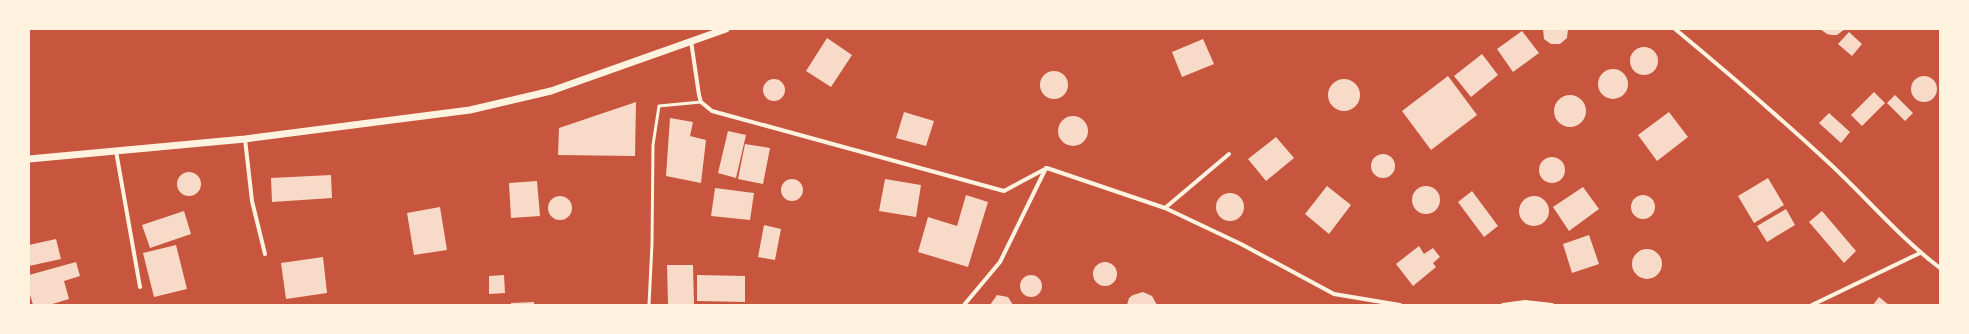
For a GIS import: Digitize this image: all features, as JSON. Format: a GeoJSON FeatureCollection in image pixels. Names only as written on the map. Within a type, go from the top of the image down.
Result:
{"type":"FeatureCollection","features":[{"type":"Feature","properties":{"kind":"street"},"geometry":{"type":"LineString","coordinates":[[29,159],[245,138],[470,110],[551,91],[725,29]]}},
{"type":"Feature","properties":{"kind":"street"},"geometry":{"type":"LineString","coordinates":[[1675,29],[1744,87],[1829,162],[1920,253],[1940,268]]}},
{"type":"Feature","properties":{"kind":"street"},"geometry":{"type":"LineString","coordinates":[[691,41],[701,102],[712,111],[1004,191],[1047,168],[1165,208],[1241,244],[1334,294],[1400,305]]}},
{"type":"Feature","properties":{"kind":"street"},"geometry":{"type":"LineString","coordinates":[[245,138],[252,201],[264,254]]}},
{"type":"Feature","properties":{"kind":"street"},"geometry":{"type":"LineString","coordinates":[[116,151],[140,287]]}},
{"type":"Feature","properties":{"kind":"street"},"geometry":{"type":"LineString","coordinates":[[1165,208],[1229,154]]}},
{"type":"Feature","properties":{"kind":"street"},"geometry":{"type":"LineString","coordinates":[[964,305],[1000,262],[1047,168]]}},
{"type":"Feature","properties":{"kind":"street"},"geometry":{"type":"LineString","coordinates":[[1812,305],[1920,253]]}},
{"type":"Feature","properties":{"kind":"street"},"geometry":{"type":"LineString","coordinates":[[1503,305],[1525,302],[1552,305]]}},
{"type":"Feature","properties":{"kind":"lane"},"geometry":{"type":"LineString","coordinates":[[649,305],[652,244],[653,145],[659,106],[701,102]]}},
{"type":"Feature","properties":{"kind":"building"},"geometry":{"type":"Polygon","coordinates":[[[1543,29],[1568,29],[1567,38],[1560,44],[1551,44],[1544,39],[1543,29]]]}},
{"type":"Feature","properties":{"kind":"building"},"geometry":{"type":"Polygon","coordinates":[[[1820,29],[1845,29],[1837,35],[1832,35],[1827,34],[1820,29]]]}},
{"type":"Feature","properties":{"kind":"building"},"geometry":{"type":"Polygon","coordinates":[[[1522,31],[1539,53],[1513,72],[1497,49],[1522,31]]]}},
{"type":"Feature","properties":{"kind":"building"},"geometry":{"type":"Polygon","coordinates":[[[1849,32],[1862,44],[1852,56],[1838,44],[1849,32]]]}},
{"type":"Feature","properties":{"kind":"building"},"geometry":{"type":"Polygon","coordinates":[[[827,38],[852,55],[831,87],[806,71],[827,38]]]}},
{"type":"Feature","properties":{"kind":"building"},"geometry":{"type":"Polygon","coordinates":[[[1203,39],[1214,64],[1182,77],[1172,52],[1203,39]]]}},
{"type":"Feature","properties":{"kind":"building"},"geometry":{"type":"Polygon","coordinates":[[[1644,47],[1654,51],[1658,61],[1654,71],[1644,75],[1634,71],[1630,61],[1634,51],[1644,47]]]}},
{"type":"Feature","properties":{"kind":"building"},"geometry":{"type":"Polygon","coordinates":[[[1482,54],[1498,75],[1471,97],[1454,76],[1482,54]]]}},
{"type":"Feature","properties":{"kind":"building"},"geometry":{"type":"Polygon","coordinates":[[[1613,69],[1623,74],[1628,84],[1623,94],[1613,99],[1603,94],[1598,84],[1603,74],[1613,69]]]}},
{"type":"Feature","properties":{"kind":"building"},"geometry":{"type":"Polygon","coordinates":[[[1054,71],[1064,75],[1068,85],[1064,95],[1054,99],[1044,95],[1040,85],[1044,75],[1054,71]]]}},
{"type":"Feature","properties":{"kind":"building"},"geometry":{"type":"Polygon","coordinates":[[[1448,76],[1477,115],[1431,150],[1402,111],[1448,76]]]}},
{"type":"Feature","properties":{"kind":"building"},"geometry":{"type":"Polygon","coordinates":[[[1924,76],[1933,80],[1937,89],[1933,98],[1924,102],[1915,98],[1911,89],[1915,80],[1924,76]]]}},
{"type":"Feature","properties":{"kind":"building"},"geometry":{"type":"Polygon","coordinates":[[[774,79],[782,82],[785,90],[782,98],[774,101],[766,98],[763,90],[766,82],[774,79]]]}},
{"type":"Feature","properties":{"kind":"building"},"geometry":{"type":"Polygon","coordinates":[[[1341,79],[1347,79],[1357,86],[1360,95],[1359,101],[1353,108],[1347,111],[1341,111],[1331,104],[1328,98],[1328,92],[1335,82],[1341,79]]]}},
{"type":"Feature","properties":{"kind":"building"},"geometry":{"type":"Polygon","coordinates":[[[1874,92],[1885,103],[1862,126],[1851,115],[1874,92]]]}},
{"type":"Feature","properties":{"kind":"building"},"geometry":{"type":"Polygon","coordinates":[[[1570,95],[1579,98],[1583,102],[1586,111],[1583,120],[1579,124],[1570,127],[1561,124],[1557,120],[1554,111],[1557,102],[1561,98],[1570,95]]]}},
{"type":"Feature","properties":{"kind":"building"},"geometry":{"type":"Polygon","coordinates":[[[1895,95],[1913,113],[1905,121],[1887,103],[1895,95]]]}},
{"type":"Feature","properties":{"kind":"building"},"geometry":{"type":"Polygon","coordinates":[[[636,102],[635,156],[558,155],[559,128],[636,102]]]}},
{"type":"Feature","properties":{"kind":"building"},"geometry":{"type":"Polygon","coordinates":[[[904,112],[934,121],[926,146],[896,138],[904,112]]]}},
{"type":"Feature","properties":{"kind":"building"},"geometry":{"type":"Polygon","coordinates":[[[1669,112],[1688,137],[1657,161],[1638,135],[1669,112]]]}},
{"type":"Feature","properties":{"kind":"building"},"geometry":{"type":"Polygon","coordinates":[[[1829,113],[1850,132],[1841,143],[1819,123],[1829,113]]]}},
{"type":"Feature","properties":{"kind":"building"},"geometry":{"type":"Polygon","coordinates":[[[1073,116],[1084,120],[1088,131],[1084,142],[1073,146],[1062,142],[1058,131],[1062,120],[1073,116]]]}},
{"type":"Feature","properties":{"kind":"building"},"geometry":{"type":"Polygon","coordinates":[[[670,118],[693,122],[690,136],[706,140],[701,183],[666,176],[670,118]]]}},
{"type":"Feature","properties":{"kind":"building"},"geometry":{"type":"Polygon","coordinates":[[[728,131],[746,135],[736,178],[718,173],[728,131]]]}},
{"type":"Feature","properties":{"kind":"building"},"geometry":{"type":"Polygon","coordinates":[[[1276,137],[1294,158],[1266,181],[1248,159],[1276,137]]]}},
{"type":"Feature","properties":{"kind":"building"},"geometry":{"type":"Polygon","coordinates":[[[745,144],[770,148],[763,184],[738,179],[745,144]]]}},
{"type":"Feature","properties":{"kind":"building"},"geometry":{"type":"Polygon","coordinates":[[[1383,154],[1388,155],[1394,161],[1394,171],[1388,177],[1383,178],[1378,177],[1372,171],[1371,166],[1372,161],[1378,155],[1383,154]]]}},
{"type":"Feature","properties":{"kind":"building"},"geometry":{"type":"Polygon","coordinates":[[[1552,157],[1561,161],[1565,170],[1561,179],[1552,183],[1543,179],[1539,170],[1543,161],[1552,157]]]}},
{"type":"Feature","properties":{"kind":"building"},"geometry":{"type":"Polygon","coordinates":[[[189,172],[198,175],[201,184],[198,193],[189,196],[180,193],[177,184],[180,175],[189,172]]]}},
{"type":"Feature","properties":{"kind":"building"},"geometry":{"type":"Polygon","coordinates":[[[331,175],[332,198],[272,202],[271,178],[331,175]]]}},
{"type":"Feature","properties":{"kind":"building"},"geometry":{"type":"Polygon","coordinates":[[[1768,178],[1784,205],[1754,223],[1738,196],[1768,178]]]}},
{"type":"Feature","properties":{"kind":"building"},"geometry":{"type":"Polygon","coordinates":[[[792,179],[800,182],[803,190],[800,198],[792,201],[784,198],[781,190],[784,182],[792,179]]]}},
{"type":"Feature","properties":{"kind":"building"},"geometry":{"type":"Polygon","coordinates":[[[885,179],[921,185],[916,217],[879,211],[885,179]]]}},
{"type":"Feature","properties":{"kind":"building"},"geometry":{"type":"Polygon","coordinates":[[[537,181],[540,216],[511,218],[509,183],[537,181]]]}},
{"type":"Feature","properties":{"kind":"building"},"geometry":{"type":"Polygon","coordinates":[[[1327,186],[1351,205],[1329,234],[1305,214],[1327,186]]]}},
{"type":"Feature","properties":{"kind":"building"},"geometry":{"type":"Polygon","coordinates":[[[1426,186],[1432,187],[1436,190],[1439,194],[1439,206],[1436,210],[1432,213],[1426,214],[1420,213],[1416,210],[1413,206],[1412,200],[1413,194],[1416,190],[1420,187],[1426,186]]]}},
{"type":"Feature","properties":{"kind":"building"},"geometry":{"type":"Polygon","coordinates":[[[1583,187],[1599,209],[1569,231],[1553,207],[1583,187]]]}},
{"type":"Feature","properties":{"kind":"building"},"geometry":{"type":"Polygon","coordinates":[[[715,188],[754,193],[750,220],[711,216],[715,188]]]}},
{"type":"Feature","properties":{"kind":"building"},"geometry":{"type":"Polygon","coordinates":[[[1472,191],[1498,226],[1484,237],[1458,202],[1472,191]]]}},
{"type":"Feature","properties":{"kind":"building"},"geometry":{"type":"Polygon","coordinates":[[[1230,193],[1240,197],[1244,207],[1240,217],[1230,221],[1220,217],[1216,207],[1220,197],[1230,193]]]}},
{"type":"Feature","properties":{"kind":"building"},"geometry":{"type":"Polygon","coordinates":[[[966,195],[988,202],[968,267],[918,252],[928,217],[957,226],[966,195]]]}},
{"type":"Feature","properties":{"kind":"building"},"geometry":{"type":"Polygon","coordinates":[[[1643,195],[1652,198],[1655,207],[1652,216],[1643,219],[1634,216],[1631,207],[1634,198],[1643,195]]]}},
{"type":"Feature","properties":{"kind":"building"},"geometry":{"type":"Polygon","coordinates":[[[560,196],[565,197],[571,203],[571,213],[565,219],[560,220],[555,219],[549,213],[548,208],[549,203],[555,197],[560,196]]]}},
{"type":"Feature","properties":{"kind":"building"},"geometry":{"type":"Polygon","coordinates":[[[1534,196],[1545,200],[1549,211],[1545,222],[1534,226],[1523,222],[1519,211],[1523,200],[1534,196]]]}},
{"type":"Feature","properties":{"kind":"building"},"geometry":{"type":"Polygon","coordinates":[[[440,207],[447,250],[414,255],[407,213],[440,207]]]}},
{"type":"Feature","properties":{"kind":"building"},"geometry":{"type":"Polygon","coordinates":[[[1786,209],[1795,225],[1767,242],[1757,226],[1786,209]]]}},
{"type":"Feature","properties":{"kind":"building"},"geometry":{"type":"Polygon","coordinates":[[[184,211],[191,234],[150,248],[142,225],[184,211]]]}},
{"type":"Feature","properties":{"kind":"building"},"geometry":{"type":"Polygon","coordinates":[[[1822,211],[1856,251],[1844,263],[1809,222],[1822,211]]]}},
{"type":"Feature","properties":{"kind":"building"},"geometry":{"type":"Polygon","coordinates":[[[764,225],[781,229],[775,260],[758,257],[764,225]]]}},
{"type":"Feature","properties":{"kind":"building"},"geometry":{"type":"Polygon","coordinates":[[[1589,235],[1599,264],[1572,273],[1563,244],[1589,235]]]}},
{"type":"Feature","properties":{"kind":"building"},"geometry":{"type":"Polygon","coordinates":[[[56,239],[61,259],[29,266],[29,245],[56,239]]]}},
{"type":"Feature","properties":{"kind":"building"},"geometry":{"type":"Polygon","coordinates":[[[176,245],[187,289],[154,297],[143,253],[176,245]]]}},
{"type":"Feature","properties":{"kind":"building"},"geometry":{"type":"Polygon","coordinates":[[[1419,246],[1424,254],[1433,248],[1440,257],[1433,263],[1436,267],[1413,286],[1396,264],[1419,246]]]}},
{"type":"Feature","properties":{"kind":"building"},"geometry":{"type":"Polygon","coordinates":[[[1647,249],[1658,253],[1662,264],[1658,275],[1647,279],[1636,275],[1632,264],[1636,253],[1647,249]]]}},
{"type":"Feature","properties":{"kind":"building"},"geometry":{"type":"Polygon","coordinates":[[[323,257],[327,293],[286,299],[281,263],[323,257]]]}},
{"type":"Feature","properties":{"kind":"building"},"geometry":{"type":"Polygon","coordinates":[[[76,262],[80,276],[64,281],[69,299],[49,305],[33,305],[29,291],[29,275],[76,262]]]}},
{"type":"Feature","properties":{"kind":"building"},"geometry":{"type":"Polygon","coordinates":[[[1105,262],[1114,265],[1117,274],[1114,283],[1105,286],[1096,283],[1093,274],[1096,265],[1105,262]]]}},
{"type":"Feature","properties":{"kind":"building"},"geometry":{"type":"Polygon","coordinates":[[[667,265],[693,265],[694,304],[668,304],[667,265]]]}},
{"type":"Feature","properties":{"kind":"building"},"geometry":{"type":"Polygon","coordinates":[[[504,275],[505,293],[489,294],[489,276],[504,275]]]}},
{"type":"Feature","properties":{"kind":"building"},"geometry":{"type":"Polygon","coordinates":[[[697,275],[745,276],[745,302],[697,301],[697,275]]]}},
{"type":"Feature","properties":{"kind":"building"},"geometry":{"type":"Polygon","coordinates":[[[1031,275],[1039,278],[1042,286],[1039,294],[1031,297],[1023,294],[1020,286],[1023,278],[1031,275]]]}},
{"type":"Feature","properties":{"kind":"building"},"geometry":{"type":"Polygon","coordinates":[[[1143,292],[1152,296],[1157,305],[1127,305],[1129,298],[1143,292]]]}},
{"type":"Feature","properties":{"kind":"building"},"geometry":{"type":"Polygon","coordinates":[[[997,295],[1008,297],[1013,305],[990,305],[997,295]]]}},
{"type":"Feature","properties":{"kind":"building"},"geometry":{"type":"Polygon","coordinates":[[[1879,297],[1889,305],[1873,305],[1879,297]]]}},
{"type":"Feature","properties":{"kind":"building"},"geometry":{"type":"Polygon","coordinates":[[[534,302],[534,305],[511,305],[511,303],[534,302]]]}}]}
